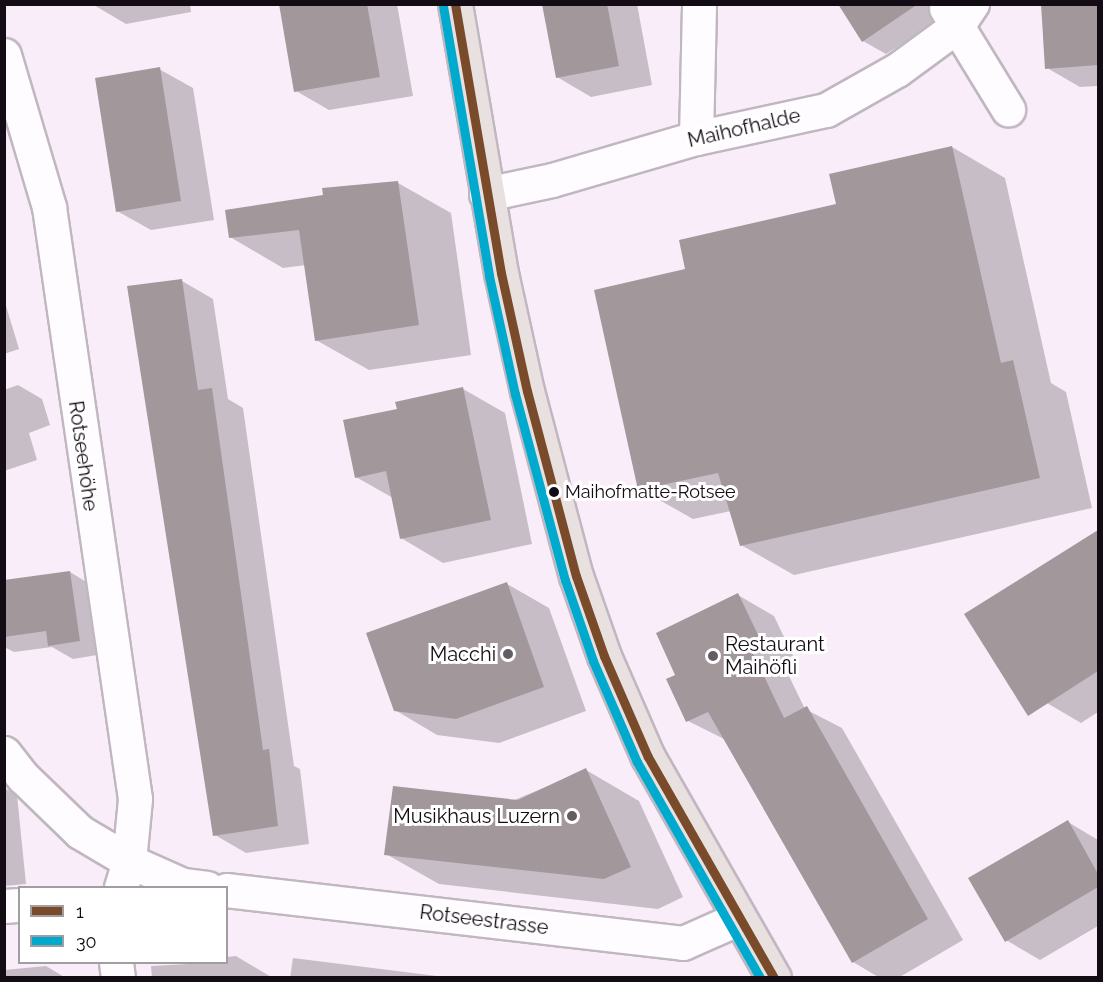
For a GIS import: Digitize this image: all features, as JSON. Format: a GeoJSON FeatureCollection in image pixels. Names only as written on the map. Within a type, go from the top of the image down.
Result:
{"type":"FeatureCollection","features":[{"type":"Feature","properties":{"kind":"main road"},"geometry":{"type":"LineString","coordinates":[[454,4],[486,194],[552,492],[604,657],[648,757],[737,919],[774,978]]}},
{"type":"Feature","properties":{"kind":"street"},"geometry":{"type":"LineString","coordinates":[[696,138],[699,4]]}},
{"type":"Feature","properties":{"kind":"street","name":"Maihofhalde"},"geometry":{"type":"LineString","coordinates":[[486,194],[552,180],[696,138],[826,110],[897,69],[958,12]]}},
{"type":"Feature","properties":{"kind":"street"},"geometry":{"type":"LineString","coordinates":[[958,12],[1008,109]]}},
{"type":"Feature","properties":{"kind":"street","name":"Rotseehöhe"},"geometry":{"type":"LineString","coordinates":[[4,56],[49,207],[135,799],[125,874]]}},
{"type":"Feature","properties":{"kind":"street"},"geometry":{"type":"LineString","coordinates":[[4,753],[23,777],[125,874],[191,886]]}},
{"type":"Feature","properties":{"kind":"street","name":"Rotseestrasse"},"geometry":{"type":"LineString","coordinates":[[228,890],[683,943],[737,919]]}},
{"type":"Feature","properties":{"kind":"building"},"geometry":{"type":"Polygon","coordinates":[[[279,4],[367,4],[380,77],[294,92],[279,4]]]}},
{"type":"Feature","properties":{"kind":"building"},"geometry":{"type":"Polygon","coordinates":[[[542,4],[607,4],[619,66],[556,78],[542,4]]]}},
{"type":"Feature","properties":{"kind":"building"},"geometry":{"type":"Polygon","coordinates":[[[838,4],[918,4],[862,42],[838,4]]]}},
{"type":"Feature","properties":{"kind":"building"},"geometry":{"type":"Polygon","coordinates":[[[1041,4],[1098,4],[1098,65],[1045,69],[1041,4]]]}},
{"type":"Feature","properties":{"kind":"building"},"geometry":{"type":"Polygon","coordinates":[[[160,67],[181,201],[116,212],[95,78],[160,67]]]}},
{"type":"Feature","properties":{"kind":"building"},"geometry":{"type":"Polygon","coordinates":[[[952,146],[1001,363],[1013,360],[1040,478],[740,546],[718,473],[638,490],[594,290],[685,269],[679,240],[836,204],[829,174],[952,146]]]}},
{"type":"Feature","properties":{"kind":"building"},"geometry":{"type":"Polygon","coordinates":[[[398,181],[419,325],[315,341],[299,230],[229,238],[225,210],[323,195],[322,188],[398,181]]]}},
{"type":"Feature","properties":{"kind":"building"},"geometry":{"type":"Polygon","coordinates":[[[182,279],[198,390],[212,388],[263,750],[269,749],[278,826],[213,836],[127,286],[182,279]]]}},
{"type":"Feature","properties":{"kind":"building"},"geometry":{"type":"Polygon","coordinates":[[[463,387],[491,520],[400,539],[386,471],[355,478],[343,420],[397,409],[395,402],[463,387]]]}},
{"type":"Feature","properties":{"kind":"building"},"geometry":{"type":"Polygon","coordinates":[[[1098,530],[1098,671],[1028,716],[964,614],[1098,530]]]}},
{"type":"Feature","properties":{"kind":"building"},"geometry":{"type":"Polygon","coordinates":[[[70,571],[80,641],[48,646],[46,631],[4,637],[4,580],[70,571]]]}},
{"type":"Feature","properties":{"kind":"building"},"geometry":{"type":"Polygon","coordinates":[[[507,582],[544,687],[456,719],[394,711],[366,633],[507,582]]]}},
{"type":"Feature","properties":{"kind":"building"},"geometry":{"type":"Polygon","coordinates":[[[738,593],[761,641],[750,647],[784,718],[807,706],[928,919],[852,963],[708,712],[686,722],[666,679],[675,675],[656,633],[738,593]]]}},
{"type":"Feature","properties":{"kind":"building"},"geometry":{"type":"Polygon","coordinates":[[[586,768],[631,867],[604,879],[384,855],[393,786],[518,800],[586,768]]]}},
{"type":"Feature","properties":{"kind":"building"},"geometry":{"type":"Polygon","coordinates":[[[1068,820],[1098,874],[1098,887],[1005,942],[968,878],[1068,820]]]}},
{"type":"Feature","properties":{"kind":"transit line","name":"1"},"geometry":{"type":"LineString","coordinates":[[455,4],[501,273],[527,391],[576,576],[604,656],[648,757],[774,978]]}},
{"type":"Feature","properties":{"kind":"transit line","name":"30"},"geometry":{"type":"LineString","coordinates":[[443,6],[489,276],[515,394],[565,580],[593,661],[637,762],[760,978]]}},
{"type":"Feature","properties":{"kind":"place","name":"Maihofmatte-Rotsee"},"geometry":{"type":"Point","coordinates":[554,492]}},
{"type":"Feature","properties":{"kind":"place","name":"Macchi"},"geometry":{"type":"Point","coordinates":[508,654]}},
{"type":"Feature","properties":{"kind":"place","name":"Restaurant Maihöfli"},"geometry":{"type":"Point","coordinates":[713,656]}},
{"type":"Feature","properties":{"kind":"place","name":"Musikhaus Luzern"},"geometry":{"type":"Point","coordinates":[572,816]}}]}
